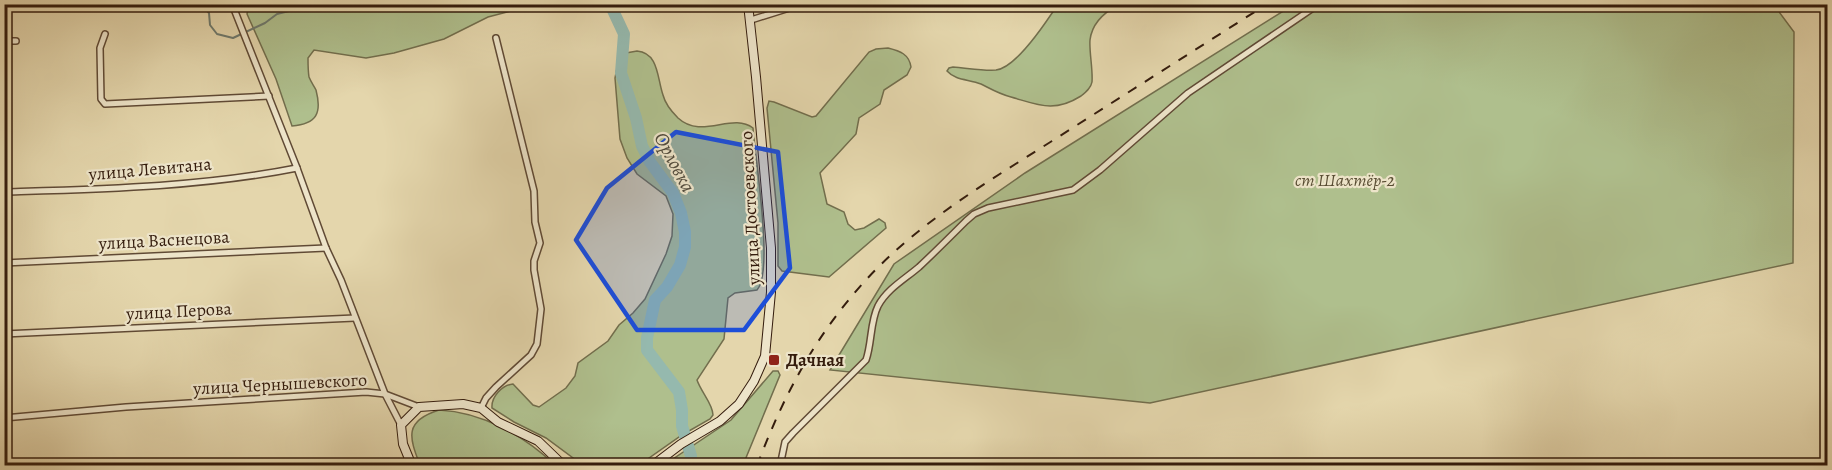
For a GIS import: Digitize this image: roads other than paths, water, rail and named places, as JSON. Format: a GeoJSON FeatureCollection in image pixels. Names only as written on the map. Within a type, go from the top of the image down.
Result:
{"type":"FeatureCollection","features":[{"type":"Feature","properties":{"kind":"main road","name":"улица Достоевского"},"geometry":{"type":"LineString","coordinates":[[652,465],[681,444],[720,421],[739,404],[754,381],[765,356],[771,292],[771,248],[748,4]]}},
{"type":"Feature","properties":{"kind":"main road","name":"улица Чернышевского"},"geometry":{"type":"LineString","coordinates":[[419,406],[463,404],[481,408]]}},
{"type":"Feature","properties":{"kind":"main road"},"geometry":{"type":"LineString","coordinates":[[412,465],[403,444],[401,425],[419,406]]}},
{"type":"Feature","properties":{"kind":"main road"},"geometry":{"type":"LineString","coordinates":[[481,408],[498,422],[538,441],[564,465]]}},
{"type":"Feature","properties":{"kind":"street"},"geometry":{"type":"LineString","coordinates":[[232,4],[326,248],[341,280],[385,394],[401,425]]}},
{"type":"Feature","properties":{"kind":"street"},"geometry":{"type":"LineString","coordinates":[[751,20],[802,4]]}},
{"type":"Feature","properties":{"kind":"street"},"geometry":{"type":"LineString","coordinates":[[780,465],[785,442],[866,360],[879,304],[890,290],[920,266],[974,214],[988,208],[1073,190],[1100,170],[1188,93],[1319,4]]}},
{"type":"Feature","properties":{"kind":"street"},"geometry":{"type":"LineString","coordinates":[[105,34],[100,48],[101,99],[105,104],[269,96]]}},
{"type":"Feature","properties":{"kind":"street"},"geometry":{"type":"LineString","coordinates":[[481,408],[486,398],[531,355],[537,344],[541,309],[534,270],[534,261],[540,243],[535,222],[534,190],[496,38]]}},
{"type":"Feature","properties":{"kind":"street"},"geometry":{"type":"LineString","coordinates":[[4,41],[16,41]]}},
{"type":"Feature","properties":{"kind":"street","name":"улица Левитана"},"geometry":{"type":"LineString","coordinates":[[4,192],[113,189],[267,174],[297,168]]}},
{"type":"Feature","properties":{"kind":"street","name":"улица Васнецова"},"geometry":{"type":"LineString","coordinates":[[4,263],[326,248]]}},
{"type":"Feature","properties":{"kind":"street","name":"улица Перова"},"geometry":{"type":"LineString","coordinates":[[4,334],[355,318]]}},
{"type":"Feature","properties":{"kind":"street","name":"улица Чернышевского"},"geometry":{"type":"LineString","coordinates":[[4,418],[366,392],[385,394],[419,406]]}},
{"type":"Feature","properties":{"kind":"waterway"},"geometry":{"type":"LineString","coordinates":[[163,4],[177,9],[194,4]]}},
{"type":"Feature","properties":{"kind":"waterway"},"geometry":{"type":"LineString","coordinates":[[201,4],[209,13],[210,25],[217,34],[233,38],[265,23],[277,14],[293,10],[302,4]]}},
{"type":"Feature","properties":{"kind":"waterway"},"geometry":{"type":"LineString","coordinates":[[382,4],[384,9],[389,10],[394,4]]}},
{"type":"Feature","properties":{"kind":"waterway","name":"Орловка"},"geometry":{"type":"LineString","coordinates":[[610,4],[624,34],[621,73],[636,118],[642,146],[650,162],[673,193],[685,232],[685,247],[680,265],[667,287],[655,300],[647,338],[647,350],[679,392],[682,426],[691,456],[691,466]]}},
{"type":"Feature","properties":{"kind":"railway"},"geometry":{"type":"LineString","coordinates":[[757,466],[786,398],[822,335],[852,296],[896,250],[972,192],[1267,4]]}},
{"type":"Feature","properties":{"kind":"railway"},"geometry":{"type":"LineString","coordinates":[[1819,4],[1828,15]]}},
{"type":"Feature","properties":{"kind":"place","name":"Дачная"},"geometry":{"type":"Point","coordinates":[774,360]}},
{"type":"Feature","properties":{"kind":"park label","name":"ст Шахтёр-2"},"geometry":{"type":"Point","coordinates":[1345,180]}}]}
